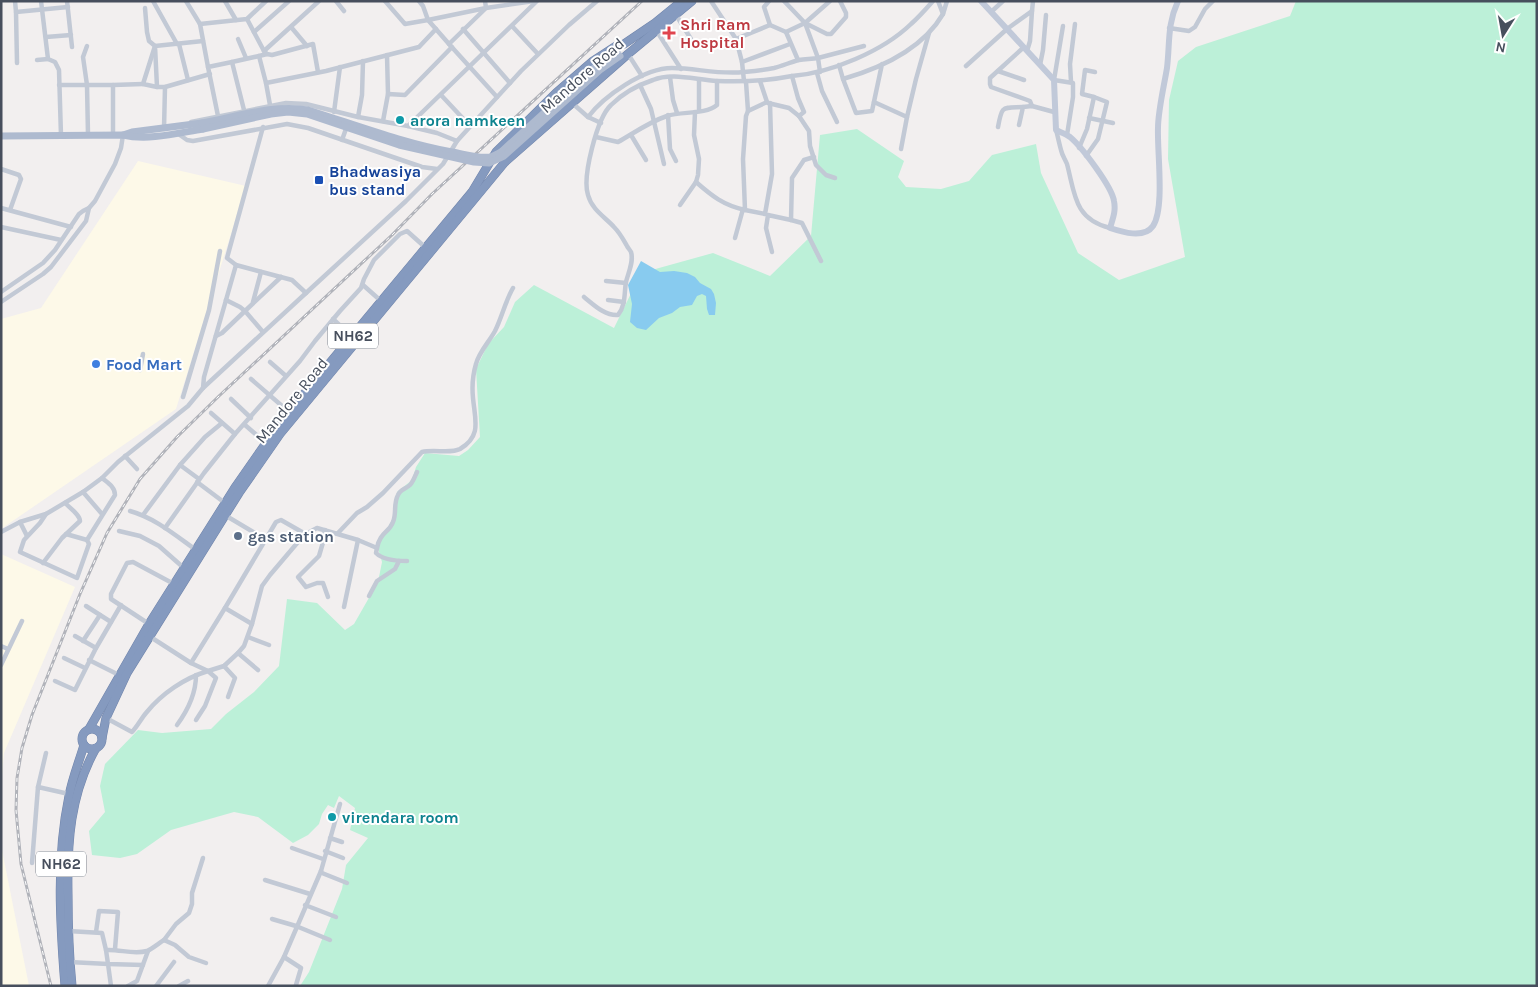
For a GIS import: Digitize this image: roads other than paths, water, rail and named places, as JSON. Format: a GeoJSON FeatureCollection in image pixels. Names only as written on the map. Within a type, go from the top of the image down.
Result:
{"type":"FeatureCollection","features":[{"type":"Feature","properties":{"kind":"highway","name":"Mandore Road"},"geometry":{"type":"LineString","coordinates":[[102,738],[106,718],[127,673],[222,514],[226,503],[289,412],[472,192],[496,152],[593,61],[616,46],[624,44],[655,23],[682,1]]}},
{"type":"Feature","properties":{"kind":"highway","name":"Mandore Road"},"geometry":{"type":"LineString","coordinates":[[89,729],[149,624],[196,550],[258,464],[280,434],[436,247],[489,180],[505,162],[571,102],[621,61],[621,53],[656,30],[692,1]]}},
{"type":"Feature","properties":{"kind":"highway"},"geometry":{"type":"LineString","coordinates":[[89,729],[98,730],[102,738]]}},
{"type":"Feature","properties":{"kind":"highway","name":"NH62"},"geometry":{"type":"LineString","coordinates":[[65,986],[61,866],[63,832],[69,794],[84,745],[82,736],[89,729]]}},
{"type":"Feature","properties":{"kind":"highway","name":"NH62"},"geometry":{"type":"LineString","coordinates":[[72,986],[68,931],[68,865],[71,819],[87,764],[96,748],[101,744],[102,738]]}},
{"type":"Feature","properties":{"kind":"highway"},"geometry":{"type":"LineString","coordinates":[[84,745],[89,748],[96,748]]}},
{"type":"Feature","properties":{"kind":"main road"},"geometry":{"type":"LineString","coordinates":[[1,136],[123,135],[133,137],[288,112],[307,114],[399,145],[474,162],[489,163],[504,156],[621,53],[624,44]]}},
{"type":"Feature","properties":{"kind":"main road"},"geometry":{"type":"LineString","coordinates":[[123,135],[132,132],[164,129],[178,130]]}},
{"type":"Feature","properties":{"kind":"street"},"geometry":{"type":"LineString","coordinates":[[15,1],[17,63]]}},
{"type":"Feature","properties":{"kind":"street"},"geometry":{"type":"LineString","coordinates":[[41,1],[48,59]]}},
{"type":"Feature","properties":{"kind":"street"},"geometry":{"type":"LineString","coordinates":[[153,1],[178,44],[188,80]]}},
{"type":"Feature","properties":{"kind":"street"},"geometry":{"type":"LineString","coordinates":[[186,1],[200,24],[218,116]]}},
{"type":"Feature","properties":{"kind":"street"},"geometry":{"type":"LineString","coordinates":[[225,1],[236,20]]}},
{"type":"Feature","properties":{"kind":"street"},"geometry":{"type":"LineString","coordinates":[[200,24],[247,19],[266,1]]}},
{"type":"Feature","properties":{"kind":"street"},"geometry":{"type":"LineString","coordinates":[[254,32],[289,1]]}},
{"type":"Feature","properties":{"kind":"street"},"geometry":{"type":"LineString","coordinates":[[208,67],[259,56],[266,52],[319,1]]}},
{"type":"Feature","properties":{"kind":"street"},"geometry":{"type":"LineString","coordinates":[[336,1],[344,11]]}},
{"type":"Feature","properties":{"kind":"street"},"geometry":{"type":"LineString","coordinates":[[385,1],[405,24],[486,8],[535,1]]}},
{"type":"Feature","properties":{"kind":"street"},"geometry":{"type":"LineString","coordinates":[[419,1],[428,20],[436,30],[497,97]]}},
{"type":"Feature","properties":{"kind":"street"},"geometry":{"type":"LineString","coordinates":[[485,1],[486,8]]}},
{"type":"Feature","properties":{"kind":"street"},"geometry":{"type":"LineString","coordinates":[[408,126],[512,26],[535,1]]}},
{"type":"Feature","properties":{"kind":"street"},"geometry":{"type":"LineString","coordinates":[[1,532],[20,522],[46,514],[83,492],[188,406],[203,388],[406,201],[442,164],[456,141],[510,83],[538,54],[597,1]]}},
{"type":"Feature","properties":{"kind":"street"},"geometry":{"type":"LineString","coordinates":[[711,1],[736,39],[745,81],[748,111],[743,159],[744,209],[735,238]]}},
{"type":"Feature","properties":{"kind":"street"},"geometry":{"type":"LineString","coordinates":[[769,1],[764,7],[770,25]]}},
{"type":"Feature","properties":{"kind":"street"},"geometry":{"type":"LineString","coordinates":[[784,1],[805,23],[827,34],[832,34],[846,17],[840,1]]}},
{"type":"Feature","properties":{"kind":"street"},"geometry":{"type":"LineString","coordinates":[[786,32],[805,23],[830,1]]}},
{"type":"Feature","properties":{"kind":"street"},"geometry":{"type":"LineString","coordinates":[[584,297],[602,310],[616,316],[621,311],[624,302],[630,266],[631,252],[614,226],[601,216],[593,206],[588,195],[587,177],[592,150],[604,113],[610,105],[640,85],[655,79],[670,77],[717,81],[760,81],[819,72],[863,56],[888,42],[911,25],[933,1]]}},
{"type":"Feature","properties":{"kind":"street"},"geometry":{"type":"LineString","coordinates":[[938,1],[943,14]]}},
{"type":"Feature","properties":{"kind":"street"},"geometry":{"type":"LineString","coordinates":[[843,79],[882,64],[918,45],[937,24],[943,14],[947,1]]}},
{"type":"Feature","properties":{"kind":"street"},"geometry":{"type":"LineString","coordinates":[[981,1],[1054,80],[1084,83]]}},
{"type":"Feature","properties":{"kind":"street"},"geometry":{"type":"LineString","coordinates":[[991,12],[1003,1]]}},
{"type":"Feature","properties":{"kind":"street"},"geometry":{"type":"LineString","coordinates":[[1032,106],[1030,101],[1025,98],[992,87],[990,78],[1025,49],[1030,41],[1033,1]]}},
{"type":"Feature","properties":{"kind":"street"},"geometry":{"type":"LineString","coordinates":[[1063,26],[1054,80],[1054,112],[1061,150],[1079,208],[1098,224],[1127,232],[1142,233],[1152,227],[1160,204],[1158,126],[1168,57],[1170,21],[1178,1]]}},
{"type":"Feature","properties":{"kind":"street"},"geometry":{"type":"LineString","coordinates":[[1169,28],[1189,31],[1195,26],[1204,9],[1213,1]]}},
{"type":"Feature","properties":{"kind":"street"},"geometry":{"type":"LineString","coordinates":[[16,12],[67,4],[72,47]]}},
{"type":"Feature","properties":{"kind":"street"},"geometry":{"type":"LineString","coordinates":[[145,8],[149,41],[155,46],[203,41]]}},
{"type":"Feature","properties":{"kind":"street"},"geometry":{"type":"LineString","coordinates":[[388,94],[405,95],[463,30],[486,8]]}},
{"type":"Feature","properties":{"kind":"street"},"geometry":{"type":"LineString","coordinates":[[966,66],[1007,29],[1032,11]]}},
{"type":"Feature","properties":{"kind":"street"},"geometry":{"type":"LineString","coordinates":[[1040,65],[1046,14]]}},
{"type":"Feature","properties":{"kind":"street"},"geometry":{"type":"LineString","coordinates":[[676,15],[691,39]]}},
{"type":"Feature","properties":{"kind":"street"},"geometry":{"type":"LineString","coordinates":[[247,19],[266,52],[272,54],[313,44],[318,72]]}},
{"type":"Feature","properties":{"kind":"street"},"geometry":{"type":"LineString","coordinates":[[805,23],[818,58],[822,91],[837,122]]}},
{"type":"Feature","properties":{"kind":"street"},"geometry":{"type":"LineString","coordinates":[[1067,135],[1073,97],[1070,64],[1075,24]]}},
{"type":"Feature","properties":{"kind":"street"},"geometry":{"type":"LineString","coordinates":[[736,39],[770,25],[786,32],[798,60]]}},
{"type":"Feature","properties":{"kind":"street"},"geometry":{"type":"LineString","coordinates":[[512,26],[538,54]]}},
{"type":"Feature","properties":{"kind":"street"},"geometry":{"type":"LineString","coordinates":[[291,27],[307,46]]}},
{"type":"Feature","properties":{"kind":"street"},"geometry":{"type":"LineString","coordinates":[[266,83],[419,47],[436,30]]}},
{"type":"Feature","properties":{"kind":"street"},"geometry":{"type":"LineString","coordinates":[[463,30],[510,83]]}},
{"type":"Feature","properties":{"kind":"street"},"geometry":{"type":"LineString","coordinates":[[656,30],[673,54],[680,68]]}},
{"type":"Feature","properties":{"kind":"street"},"geometry":{"type":"LineString","coordinates":[[901,149],[916,79],[930,32]]}},
{"type":"Feature","properties":{"kind":"street"},"geometry":{"type":"LineString","coordinates":[[46,37],[71,35]]}},
{"type":"Feature","properties":{"kind":"street"},"geometry":{"type":"LineString","coordinates":[[238,39],[246,58]]}},
{"type":"Feature","properties":{"kind":"street"},"geometry":{"type":"LineString","coordinates":[[742,62],[790,44]]}},
{"type":"Feature","properties":{"kind":"street"},"geometry":{"type":"LineString","coordinates":[[87,46],[83,58],[87,85],[88,135]]}},
{"type":"Feature","properties":{"kind":"street"},"geometry":{"type":"LineString","coordinates":[[143,84],[155,46]]}},
{"type":"Feature","properties":{"kind":"street"},"geometry":{"type":"LineString","coordinates":[[155,46],[158,87]]}},
{"type":"Feature","properties":{"kind":"street"},"geometry":{"type":"LineString","coordinates":[[588,117],[598,104],[609,95],[642,76],[669,68],[742,73],[775,68],[798,60],[818,58],[864,46]]}},
{"type":"Feature","properties":{"kind":"street"},"geometry":{"type":"LineString","coordinates":[[621,53],[642,76]]}},
{"type":"Feature","properties":{"kind":"street"},"geometry":{"type":"LineString","coordinates":[[383,121],[388,94],[387,55]]}},
{"type":"Feature","properties":{"kind":"street"},"geometry":{"type":"LineString","coordinates":[[259,56],[270,105]]}},
{"type":"Feature","properties":{"kind":"street"},"geometry":{"type":"LineString","coordinates":[[37,60],[48,59],[55,62],[59,70],[61,136]]}},
{"type":"Feature","properties":{"kind":"street"},"geometry":{"type":"LineString","coordinates":[[358,117],[362,95],[363,61]]}},
{"type":"Feature","properties":{"kind":"street"},"geometry":{"type":"LineString","coordinates":[[232,62],[244,110]]}},
{"type":"Feature","properties":{"kind":"street"},"geometry":{"type":"LineString","coordinates":[[839,65],[856,113],[872,112],[882,64]]}},
{"type":"Feature","properties":{"kind":"street"},"geometry":{"type":"LineString","coordinates":[[334,112],[340,67]]}},
{"type":"Feature","properties":{"kind":"street"},"geometry":{"type":"LineString","coordinates":[[1086,156],[1098,139],[1107,102],[1082,94],[1085,70],[1095,72]]}},
{"type":"Feature","properties":{"kind":"street"},"geometry":{"type":"LineString","coordinates":[[998,71],[1024,80]]}},
{"type":"Feature","properties":{"kind":"street"},"geometry":{"type":"LineString","coordinates":[[59,85],[143,84],[165,87],[210,74]]}},
{"type":"Feature","properties":{"kind":"street"},"geometry":{"type":"LineString","coordinates":[[792,76],[804,112],[799,116]]}},
{"type":"Feature","properties":{"kind":"street"},"geometry":{"type":"LineString","coordinates":[[670,77],[677,113]]}},
{"type":"Feature","properties":{"kind":"street"},"geometry":{"type":"LineString","coordinates":[[680,205],[696,182],[699,166],[694,135],[699,80]]}},
{"type":"Feature","properties":{"kind":"street"},"geometry":{"type":"LineString","coordinates":[[596,137],[618,142],[668,115],[714,107],[717,105],[717,81]]}},
{"type":"Feature","properties":{"kind":"street"},"geometry":{"type":"LineString","coordinates":[[760,81],[768,103],[770,121],[772,167],[766,228],[772,252]]}},
{"type":"Feature","properties":{"kind":"street"},"geometry":{"type":"LineString","coordinates":[[112,135],[113,85]]}},
{"type":"Feature","properties":{"kind":"street"},"geometry":{"type":"LineString","coordinates":[[640,85],[654,121],[664,164]]}},
{"type":"Feature","properties":{"kind":"street"},"geometry":{"type":"LineString","coordinates":[[164,129],[165,87]]}},
{"type":"Feature","properties":{"kind":"street"},"geometry":{"type":"LineString","coordinates":[[441,94],[470,126]]}},
{"type":"Feature","properties":{"kind":"street"},"geometry":{"type":"LineString","coordinates":[[1080,148],[1094,97]]}},
{"type":"Feature","properties":{"kind":"street"},"geometry":{"type":"LineString","coordinates":[[571,102],[588,117],[601,123]]}},
{"type":"Feature","properties":{"kind":"street"},"geometry":{"type":"LineString","coordinates":[[874,102],[907,117]]}},
{"type":"Feature","properties":{"kind":"street"},"geometry":{"type":"LineString","coordinates":[[437,169],[422,167],[308,128],[287,124],[193,141],[187,140],[178,130],[193,121],[286,103],[306,104],[334,112],[408,126],[437,133],[456,141]]}},
{"type":"Feature","properties":{"kind":"street"},"geometry":{"type":"LineString","coordinates":[[748,111],[768,103],[789,108],[799,116],[809,131],[810,146],[816,165],[826,175],[835,178]]}},
{"type":"Feature","properties":{"kind":"street"},"geometry":{"type":"LineString","coordinates":[[998,127],[1001,113],[1005,108],[1032,106],[1054,112]]}},
{"type":"Feature","properties":{"kind":"street"},"geometry":{"type":"LineString","coordinates":[[1019,125],[1023,107]]}},
{"type":"Feature","properties":{"kind":"street"},"geometry":{"type":"LineString","coordinates":[[342,140],[350,115]]}},
{"type":"Feature","properties":{"kind":"street"},"geometry":{"type":"LineString","coordinates":[[668,115],[670,149],[676,161]]}},
{"type":"Feature","properties":{"kind":"street"},"geometry":{"type":"LineString","coordinates":[[1089,118],[1113,123]]}},
{"type":"Feature","properties":{"kind":"street"},"geometry":{"type":"LineString","coordinates":[[263,127],[227,258],[236,265],[292,280],[306,293]]}},
{"type":"Feature","properties":{"kind":"street"},"geometry":{"type":"LineString","coordinates":[[1056,130],[1067,135],[1080,148],[1111,192],[1114,199],[1115,212],[1110,228]]}},
{"type":"Feature","properties":{"kind":"street"},"geometry":{"type":"LineString","coordinates":[[1,302],[51,267],[86,221],[90,208],[115,164],[121,148],[123,135]]}},
{"type":"Feature","properties":{"kind":"street"},"geometry":{"type":"LineString","coordinates":[[631,135],[646,160]]}},
{"type":"Feature","properties":{"kind":"street"},"geometry":{"type":"LineString","coordinates":[[791,220],[792,178],[804,160],[814,157]]}},
{"type":"Feature","properties":{"kind":"street"},"geometry":{"type":"LineString","coordinates":[[1,169],[19,175],[21,179],[10,210]]}},
{"type":"Feature","properties":{"kind":"street"},"geometry":{"type":"LineString","coordinates":[[696,182],[717,200],[726,205],[802,223],[821,261]]}},
{"type":"Feature","properties":{"kind":"street"},"geometry":{"type":"LineString","coordinates":[[1,208],[71,227]]}},
{"type":"Feature","properties":{"kind":"street"},"geometry":{"type":"LineString","coordinates":[[1,292],[43,263],[55,250],[83,211],[90,208]]}},
{"type":"Feature","properties":{"kind":"street"},"geometry":{"type":"LineString","coordinates":[[1,227],[61,240]]}},
{"type":"Feature","properties":{"kind":"street"},"geometry":{"type":"LineString","coordinates":[[165,528],[198,480],[235,434],[300,361],[314,341],[363,285],[364,279],[374,260],[400,234],[407,231],[426,248]]}},
{"type":"Feature","properties":{"kind":"street"},"geometry":{"type":"LineString","coordinates":[[183,397],[209,310],[220,251]]}},
{"type":"Feature","properties":{"kind":"street"},"geometry":{"type":"LineString","coordinates":[[203,388],[204,377],[236,265]]}},
{"type":"Feature","properties":{"kind":"street"},"geometry":{"type":"LineString","coordinates":[[253,304],[261,272]]}},
{"type":"Feature","properties":{"kind":"street"},"geometry":{"type":"LineString","coordinates":[[216,336],[222,333],[281,277]]}},
{"type":"Feature","properties":{"kind":"street"},"geometry":{"type":"LineString","coordinates":[[606,281],[626,283]]}},
{"type":"Feature","properties":{"kind":"street"},"geometry":{"type":"LineString","coordinates":[[1,285],[8,288]]}},
{"type":"Feature","properties":{"kind":"street"},"geometry":{"type":"LineString","coordinates":[[363,285],[381,302]]}},
{"type":"Feature","properties":{"kind":"street"},"geometry":{"type":"LineString","coordinates":[[338,533],[356,513],[367,507],[383,493],[422,452],[428,450],[451,452],[458,450],[473,437],[477,425],[473,389],[476,364],[496,328],[513,288]]}},
{"type":"Feature","properties":{"kind":"street"},"geometry":{"type":"LineString","coordinates":[[226,300],[240,307],[263,332]]}},
{"type":"Feature","properties":{"kind":"street"},"geometry":{"type":"LineString","coordinates":[[608,300],[624,302]]}},
{"type":"Feature","properties":{"kind":"street"},"geometry":{"type":"LineString","coordinates":[[333,319],[352,337]]}},
{"type":"Feature","properties":{"kind":"street"},"geometry":{"type":"LineString","coordinates":[[140,370],[143,354]]}},
{"type":"Feature","properties":{"kind":"street"},"geometry":{"type":"LineString","coordinates":[[270,362],[286,376]]}},
{"type":"Feature","properties":{"kind":"street"},"geometry":{"type":"LineString","coordinates":[[252,378],[289,412]]}},
{"type":"Feature","properties":{"kind":"street"},"geometry":{"type":"LineString","coordinates":[[231,399],[251,418]]}},
{"type":"Feature","properties":{"kind":"street"},"geometry":{"type":"LineString","coordinates":[[211,413],[235,434]]}},
{"type":"Feature","properties":{"kind":"street"},"geometry":{"type":"LineString","coordinates":[[143,515],[180,465],[205,437],[222,423]]}},
{"type":"Feature","properties":{"kind":"street"},"geometry":{"type":"LineString","coordinates":[[245,425],[266,443]]}},
{"type":"Feature","properties":{"kind":"street"},"geometry":{"type":"LineString","coordinates":[[125,456],[137,469]]}},
{"type":"Feature","properties":{"kind":"street"},"geometry":{"type":"LineString","coordinates":[[180,465],[226,503]]}},
{"type":"Feature","properties":{"kind":"street"},"geometry":{"type":"LineString","coordinates":[[407,561],[380,557],[376,553],[376,548],[379,538],[392,525],[397,496],[411,484],[417,472]]}},
{"type":"Feature","properties":{"kind":"street"},"geometry":{"type":"LineString","coordinates":[[86,540],[115,492],[102,478]]}},
{"type":"Feature","properties":{"kind":"street"},"geometry":{"type":"LineString","coordinates":[[83,492],[102,514]]}},
{"type":"Feature","properties":{"kind":"street"},"geometry":{"type":"LineString","coordinates":[[43,563],[66,534],[80,521],[66,503]]}},
{"type":"Feature","properties":{"kind":"street"},"geometry":{"type":"LineString","coordinates":[[130,512],[143,515],[196,550]]}},
{"type":"Feature","properties":{"kind":"street"},"geometry":{"type":"LineString","coordinates":[[46,514],[24,540],[20,552],[77,578],[89,544],[86,540],[66,534]]}},
{"type":"Feature","properties":{"kind":"street"},"geometry":{"type":"LineString","coordinates":[[222,514],[265,539]]}},
{"type":"Feature","properties":{"kind":"street"},"geometry":{"type":"LineString","coordinates":[[191,664],[276,522],[281,520],[304,535]]}},
{"type":"Feature","properties":{"kind":"street"},"geometry":{"type":"LineString","coordinates":[[20,522],[27,536]]}},
{"type":"Feature","properties":{"kind":"street"},"geometry":{"type":"LineString","coordinates":[[106,718],[132,732],[152,706],[181,682],[224,666],[238,654],[248,637],[262,586],[304,535],[317,528],[338,533],[376,548]]}},
{"type":"Feature","properties":{"kind":"street"},"geometry":{"type":"LineString","coordinates":[[325,530],[319,556],[298,577],[306,587],[323,583],[328,597]]}},
{"type":"Feature","properties":{"kind":"street"},"geometry":{"type":"LineString","coordinates":[[119,531],[140,536],[159,546],[185,569]]}},
{"type":"Feature","properties":{"kind":"street"},"geometry":{"type":"LineString","coordinates":[[344,607],[358,540]]}},
{"type":"Feature","properties":{"kind":"street"},"geometry":{"type":"LineString","coordinates":[[369,596],[376,581],[395,570],[399,561]]}},
{"type":"Feature","properties":{"kind":"street"},"geometry":{"type":"LineString","coordinates":[[149,624],[110,599],[128,562],[132,562],[174,585]]}},
{"type":"Feature","properties":{"kind":"street"},"geometry":{"type":"LineString","coordinates":[[55,681],[75,690],[89,660],[121,605]]}},
{"type":"Feature","properties":{"kind":"street"},"geometry":{"type":"LineString","coordinates":[[86,606],[111,622]]}},
{"type":"Feature","properties":{"kind":"street"},"geometry":{"type":"LineString","coordinates":[[225,608],[252,624]]}},
{"type":"Feature","properties":{"kind":"street"},"geometry":{"type":"LineString","coordinates":[[84,641],[100,615]]}},
{"type":"Feature","properties":{"kind":"street"},"geometry":{"type":"LineString","coordinates":[[1,665],[22,621]]}},
{"type":"Feature","properties":{"kind":"street"},"geometry":{"type":"LineString","coordinates":[[75,636],[96,648]]}},
{"type":"Feature","properties":{"kind":"street"},"geometry":{"type":"LineString","coordinates":[[150,636],[191,664],[208,671],[216,678],[205,706],[196,720]]}},
{"type":"Feature","properties":{"kind":"street"},"geometry":{"type":"LineString","coordinates":[[248,637],[269,645]]}},
{"type":"Feature","properties":{"kind":"street"},"geometry":{"type":"LineString","coordinates":[[1,646],[8,649]]}},
{"type":"Feature","properties":{"kind":"street"},"geometry":{"type":"LineString","coordinates":[[238,654],[258,670]]}},
{"type":"Feature","properties":{"kind":"street"},"geometry":{"type":"LineString","coordinates":[[64,658],[85,668]]}},
{"type":"Feature","properties":{"kind":"street"},"geometry":{"type":"LineString","coordinates":[[89,660],[119,675]]}},
{"type":"Feature","properties":{"kind":"street"},"geometry":{"type":"LineString","coordinates":[[224,666],[236,678],[228,697]]}},
{"type":"Feature","properties":{"kind":"street"},"geometry":{"type":"LineString","coordinates":[[177,725],[188,709],[196,684],[196,675]]}},
{"type":"Feature","properties":{"kind":"street"},"geometry":{"type":"LineString","coordinates":[[32,863],[38,787],[46,753]]}},
{"type":"Feature","properties":{"kind":"street"},"geometry":{"type":"LineString","coordinates":[[38,787],[69,794]]}},
{"type":"Feature","properties":{"kind":"street"},"geometry":{"type":"LineString","coordinates":[[268,986],[284,957],[320,871],[340,804]]}},
{"type":"Feature","properties":{"kind":"street"},"geometry":{"type":"LineString","coordinates":[[330,838],[342,842]]}},
{"type":"Feature","properties":{"kind":"street"},"geometry":{"type":"LineString","coordinates":[[292,848],[323,859]]}},
{"type":"Feature","properties":{"kind":"street"},"geometry":{"type":"LineString","coordinates":[[325,851],[343,858]]}},
{"type":"Feature","properties":{"kind":"street"},"geometry":{"type":"LineString","coordinates":[[106,950],[115,949],[132,953],[148,951],[164,940],[176,924],[189,913],[192,904],[192,893],[203,858]]}},
{"type":"Feature","properties":{"kind":"street"},"geometry":{"type":"LineString","coordinates":[[320,871],[347,883]]}},
{"type":"Feature","properties":{"kind":"street"},"geometry":{"type":"LineString","coordinates":[[265,880],[310,894]]}},
{"type":"Feature","properties":{"kind":"street"},"geometry":{"type":"LineString","coordinates":[[305,905],[336,917]]}},
{"type":"Feature","properties":{"kind":"street"},"geometry":{"type":"LineString","coordinates":[[96,932],[99,911],[118,912],[115,949]]}},
{"type":"Feature","properties":{"kind":"street"},"geometry":{"type":"LineString","coordinates":[[272,919],[296,926],[330,940]]}},
{"type":"Feature","properties":{"kind":"street"},"geometry":{"type":"LineString","coordinates":[[68,931],[102,933],[111,986]]}},
{"type":"Feature","properties":{"kind":"street"},"geometry":{"type":"LineString","coordinates":[[164,940],[175,945],[189,957],[206,963]]}},
{"type":"Feature","properties":{"kind":"street"},"geometry":{"type":"LineString","coordinates":[[128,986],[137,981],[148,951]]}},
{"type":"Feature","properties":{"kind":"street"},"geometry":{"type":"LineString","coordinates":[[284,957],[301,968],[296,985]]}},
{"type":"Feature","properties":{"kind":"street"},"geometry":{"type":"LineString","coordinates":[[70,962],[143,965]]}},
{"type":"Feature","properties":{"kind":"street"},"geometry":{"type":"LineString","coordinates":[[156,986],[174,962]]}},
{"type":"Feature","properties":{"kind":"street"},"geometry":{"type":"LineString","coordinates":[[137,981],[142,986]]}},
{"type":"Feature","properties":{"kind":"street"},"geometry":{"type":"LineString","coordinates":[[179,986],[188,981]]}},
{"type":"Feature","properties":{"kind":"water"},"geometry":{"type":"Polygon","coordinates":[[[641,261],[660,272],[674,271],[687,273],[695,277],[700,283],[711,289],[714,294],[716,303],[715,315],[709,315],[706,296],[702,294],[697,296],[692,305],[680,307],[672,313],[659,318],[646,330],[637,328],[630,322],[632,304],[628,285],[641,261]]]}},
{"type":"Feature","properties":{"kind":"railway"},"geometry":{"type":"LineString","coordinates":[[51,986],[21,864],[16,810],[17,778],[22,748],[32,715],[80,594],[107,533],[140,479],[177,437],[392,235],[432,194],[642,1]]}},
{"type":"Feature","properties":{"kind":"place","name":"Shri Ram Hospital"},"geometry":{"type":"Point","coordinates":[669,33]}},
{"type":"Feature","properties":{"kind":"place","name":"arora namkeen"},"geometry":{"type":"Point","coordinates":[400,120]}},
{"type":"Feature","properties":{"kind":"place","name":"Bhadwasiya bus stand"},"geometry":{"type":"Point","coordinates":[319,180]}},
{"type":"Feature","properties":{"kind":"place","name":"Food Mart"},"geometry":{"type":"Point","coordinates":[96,364]}},
{"type":"Feature","properties":{"kind":"place","name":"gas station"},"geometry":{"type":"Point","coordinates":[238,536]}},
{"type":"Feature","properties":{"kind":"place","name":"virendara room"},"geometry":{"type":"Point","coordinates":[332,817]}}]}
